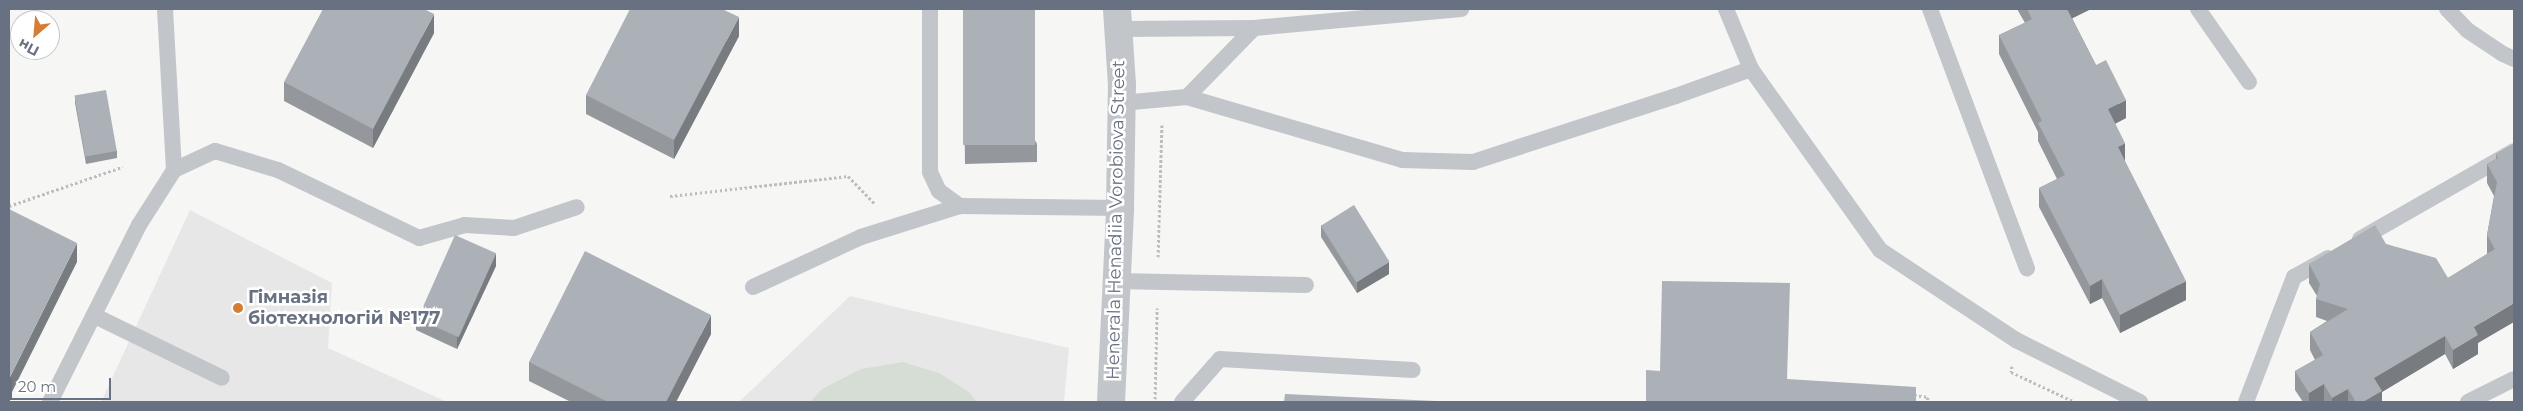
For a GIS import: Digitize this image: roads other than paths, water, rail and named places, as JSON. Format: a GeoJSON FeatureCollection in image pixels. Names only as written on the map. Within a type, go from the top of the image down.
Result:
{"type":"FeatureCollection","features":[{"type":"Feature","properties":{"kind":"street","name":"Henerala Henadiia Vorobiova Street"},"geometry":{"type":"LineString","coordinates":[[1111,402],[1120,208],[1121,103],[1118,19]]}},
{"type":"Feature","properties":{"kind":"lane"},"geometry":{"type":"LineString","coordinates":[[165,9],[174,170]]}},
{"type":"Feature","properties":{"kind":"lane"},"geometry":{"type":"LineString","coordinates":[[930,9],[930,172],[940,191],[960,206]]}},
{"type":"Feature","properties":{"kind":"lane"},"geometry":{"type":"LineString","coordinates":[[1118,19],[1254,28],[1461,9]]}},
{"type":"Feature","properties":{"kind":"lane"},"geometry":{"type":"LineString","coordinates":[[1726,9],[1751,69],[1880,250],[2016,340],[2140,402]]}},
{"type":"Feature","properties":{"kind":"lane"},"geometry":{"type":"LineString","coordinates":[[1930,9],[2027,268]]}},
{"type":"Feature","properties":{"kind":"lane"},"geometry":{"type":"LineString","coordinates":[[2198,9],[2249,82]]}},
{"type":"Feature","properties":{"kind":"lane"},"geometry":{"type":"LineString","coordinates":[[2447,9],[2473,34],[2514,59]]}},
{"type":"Feature","properties":{"kind":"lane"},"geometry":{"type":"LineString","coordinates":[[1187,97],[1254,28]]}},
{"type":"Feature","properties":{"kind":"lane"},"geometry":{"type":"LineString","coordinates":[[1121,103],[1187,97],[1402,160],[1473,162],[1676,96],[1751,69]]}},
{"type":"Feature","properties":{"kind":"lane"},"geometry":{"type":"LineString","coordinates":[[50,402],[95,316],[139,225],[174,170],[214,151],[278,170],[419,238],[465,225],[514,228],[576,207]]}},
{"type":"Feature","properties":{"kind":"lane"},"geometry":{"type":"LineString","coordinates":[[2246,402],[2294,277],[2514,151]]}},
{"type":"Feature","properties":{"kind":"lane"},"geometry":{"type":"LineString","coordinates":[[754,287],[861,236],[960,206],[1120,208]]}},
{"type":"Feature","properties":{"kind":"lane"},"geometry":{"type":"LineString","coordinates":[[1117,281],[1306,284]]}},
{"type":"Feature","properties":{"kind":"lane"},"geometry":{"type":"LineString","coordinates":[[95,316],[222,378]]}},
{"type":"Feature","properties":{"kind":"lane"},"geometry":{"type":"LineString","coordinates":[[1182,402],[1220,359],[1413,370]]}},
{"type":"Feature","properties":{"kind":"lane"},"geometry":{"type":"LineString","coordinates":[[2468,402],[2514,379]]}},
{"type":"Feature","properties":{"kind":"place","name":"Гімназія біотехнологій №177"},"geometry":{"type":"Point","coordinates":[238,308]}}]}
